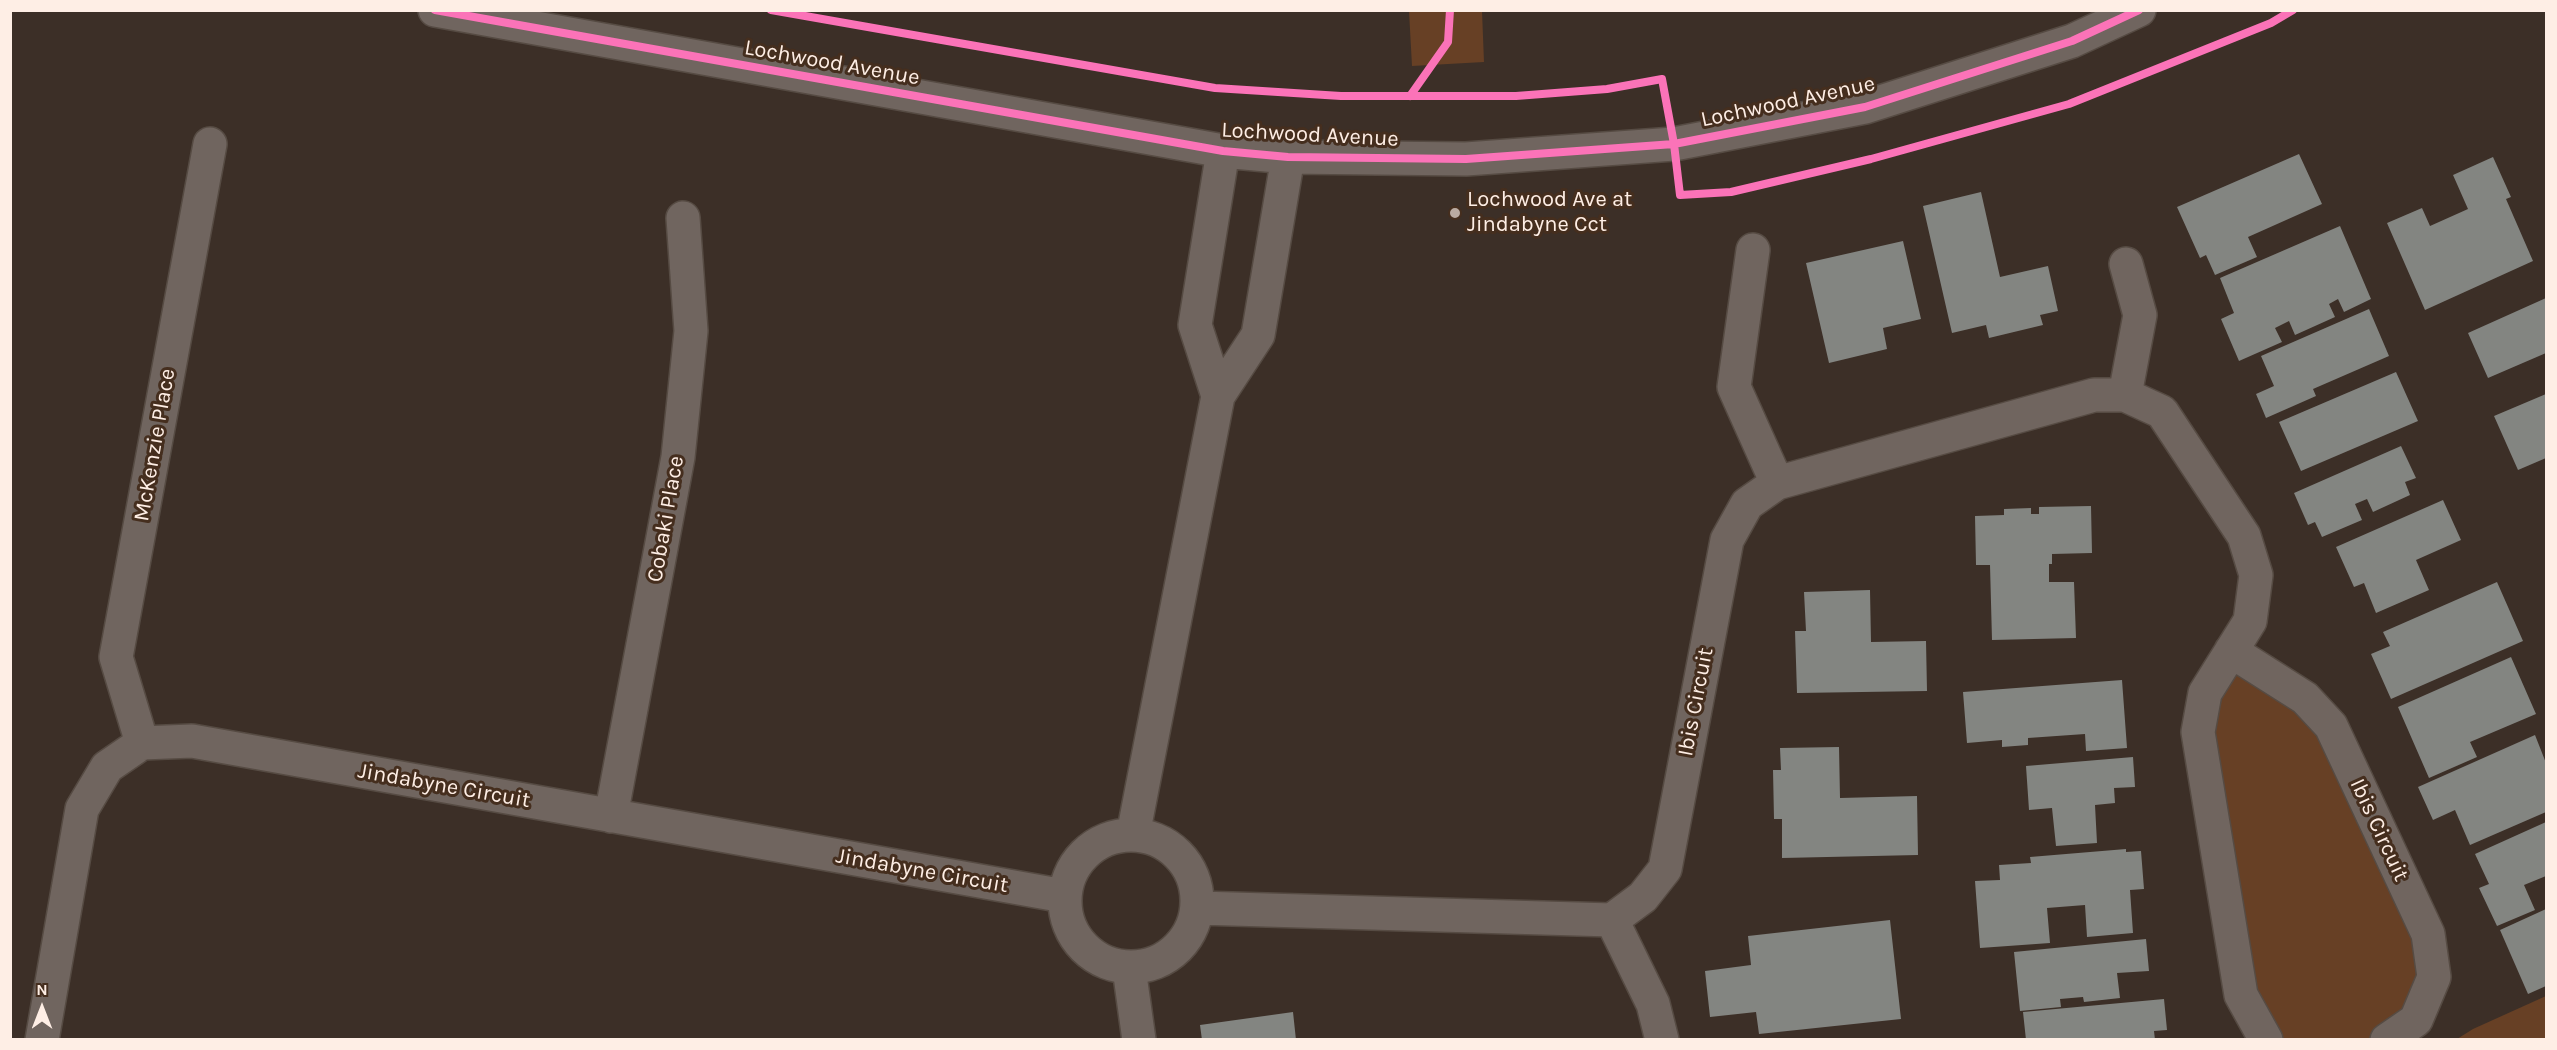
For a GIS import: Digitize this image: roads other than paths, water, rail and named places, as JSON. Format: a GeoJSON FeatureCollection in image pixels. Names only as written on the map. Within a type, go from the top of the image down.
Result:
{"type":"FeatureCollection","features":[{"type":"Feature","properties":{"kind":"street","name":"Lochwood Avenue"},"geometry":{"type":"LineString","coordinates":[[435,10],[1223,151],[1288,157],[1466,159],[1674,144],[1865,107],[2072,41],[2139,10]]}},
{"type":"Feature","properties":{"kind":"street","name":"McKenzie Place"},"geometry":{"type":"LineString","coordinates":[[142,743],[116,657],[210,144]]}},
{"type":"Feature","properties":{"kind":"street"},"geometry":{"type":"LineString","coordinates":[[1218,396],[1195,325],[1223,151]]}},
{"type":"Feature","properties":{"kind":"street"},"geometry":{"type":"LineString","coordinates":[[1133,835],[1218,396],[1258,336],[1288,157]]}},
{"type":"Feature","properties":{"kind":"street","name":"Cobaki Place"},"geometry":{"type":"LineString","coordinates":[[611,816],[678,458],[691,331],[683,218]]}},
{"type":"Feature","properties":{"kind":"street"},"geometry":{"type":"LineString","coordinates":[[1753,250],[1734,387],[1777,483]]}},
{"type":"Feature","properties":{"kind":"street"},"geometry":{"type":"LineString","coordinates":[[2125,395],[2140,315],[2126,264]]}},
{"type":"Feature","properties":{"kind":"street","name":"Ibis Circuit"},"geometry":{"type":"LineString","coordinates":[[1612,920],[1643,897],[1665,869],[1726,540],[1747,504],[1777,483],[2094,395],[2125,395],[2162,412],[2244,536],[2256,575],[2250,621],[2205,693],[2198,732],[2241,995],[2266,1040]]}},
{"type":"Feature","properties":{"kind":"street","name":"Ibis Circuit"},"geometry":{"type":"LineString","coordinates":[[2231,651],[2305,698],[2331,726],[2428,934],[2434,977],[2416,1020],[2387,1040]]}},
{"type":"Feature","properties":{"kind":"street","name":"Jindabyne Circuit"},"geometry":{"type":"LineString","coordinates":[[142,743],[192,741],[1065,896]]}},
{"type":"Feature","properties":{"kind":"street"},"geometry":{"type":"LineString","coordinates":[[42,1040],[82,809],[107,767],[142,743]]}},
{"type":"Feature","properties":{"kind":"street"},"geometry":{"type":"LineString","coordinates":[[1133,835],[1159,841],[1181,857],[1194,881],[1198,908],[1191,932],[1176,951],[1154,963],[1129,968],[1104,962],[1082,946],[1068,923],[1065,896],[1071,872],[1086,852],[1108,839],[1133,835]]}},
{"type":"Feature","properties":{"kind":"street"},"geometry":{"type":"LineString","coordinates":[[1198,908],[1612,920],[1653,1004],[1662,1040]]}},
{"type":"Feature","properties":{"kind":"street"},"geometry":{"type":"LineString","coordinates":[[1129,968],[1139,1040]]}},
{"type":"Feature","properties":{"kind":"place","name":"Lochwood Ave at Jindabyne Cct"},"geometry":{"type":"Point","coordinates":[1455,213]}}]}
